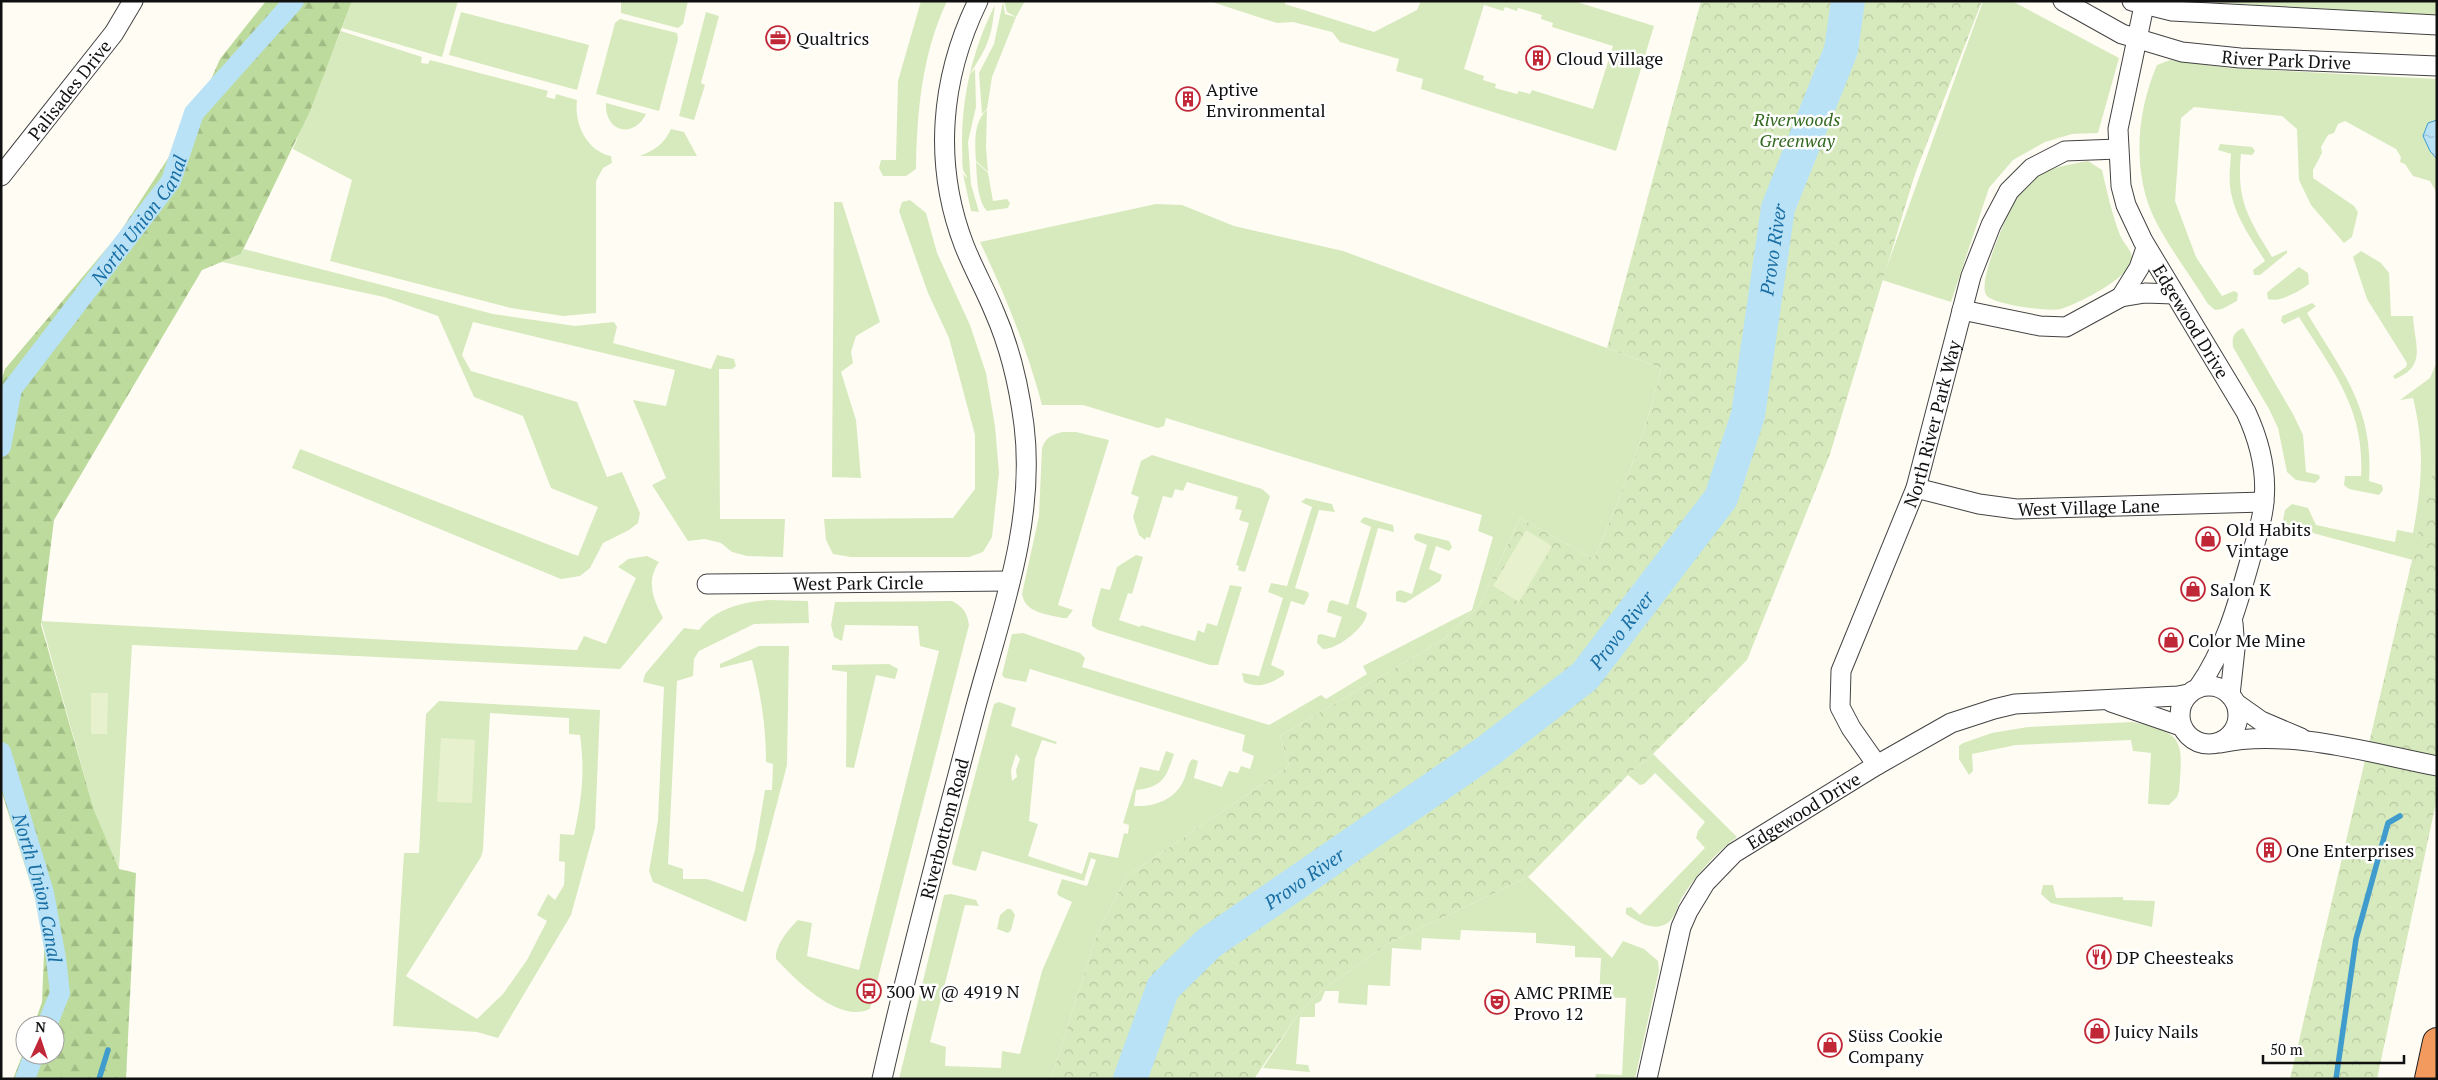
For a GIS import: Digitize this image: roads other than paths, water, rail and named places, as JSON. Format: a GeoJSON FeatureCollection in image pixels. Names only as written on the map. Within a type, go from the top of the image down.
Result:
{"type":"FeatureCollection","features":[{"type":"Feature","properties":{"kind":"highway"},"geometry":{"type":"LineString","coordinates":[[2429,1079],[2437,1042]]}},
{"type":"Feature","properties":{"kind":"street","name":"Palisades Drive"},"geometry":{"type":"LineString","coordinates":[[1,176],[114,33],[133,1]]}},
{"type":"Feature","properties":{"kind":"street","name":"Riverbottom Road"},"geometry":{"type":"LineString","coordinates":[[882,1079],[932,876],[1010,581],[1025,504],[1024,425],[1015,374],[1004,336],[964,244],[953,210],[946,174],[944,149],[946,105],[950,81],[960,44],[978,1]]}},
{"type":"Feature","properties":{"kind":"street","name":"River Park Drive"},"geometry":{"type":"LineString","coordinates":[[2063,1],[2138,40],[2182,52],[2240,58],[2437,66]]}},
{"type":"Feature","properties":{"kind":"street","name":"Edgewood Drive"},"geometry":{"type":"LineString","coordinates":[[1647,1079],[1681,928],[1688,911],[1705,883],[1734,853],[1877,765],[1951,723],[1994,709],[2035,703],[2105,701],[2193,691],[2233,622],[2264,502],[2261,458],[2253,427],[2146,248],[2126,204],[2121,186],[2118,149],[2122,109],[2138,40],[2140,7]]}},
{"type":"Feature","properties":{"kind":"street"},"geometry":{"type":"LineString","coordinates":[[2140,7],[2437,25]]}},
{"type":"Feature","properties":{"kind":"street","name":"North River Park Way"},"geometry":{"type":"LineString","coordinates":[[1877,765],[1851,728],[1840,707],[1841,671],[1916,488],[1971,276],[1984,242],[2009,191],[2032,168],[2065,151],[2118,149]]}},
{"type":"Feature","properties":{"kind":"street"},"geometry":{"type":"LineString","coordinates":[[2120,296],[2139,268],[2146,248]]}},
{"type":"Feature","properties":{"kind":"street"},"geometry":{"type":"LineString","coordinates":[[1962,310],[2040,326],[2066,327],[2120,296],[2145,293],[2174,294]]}},
{"type":"Feature","properties":{"kind":"street","name":"West Village Lane"},"geometry":{"type":"LineString","coordinates":[[1916,488],[1979,504],[2016,509],[2264,502]]}},
{"type":"Feature","properties":{"kind":"street","name":"West Park Circle"},"geometry":{"type":"LineString","coordinates":[[707,584],[1010,581]]}},
{"type":"Feature","properties":{"kind":"street","name":"Edgewood Drive"},"geometry":{"type":"LineString","coordinates":[[2233,622],[2235,649],[2234,700]]}},
{"type":"Feature","properties":{"kind":"street"},"geometry":{"type":"LineString","coordinates":[[2305,740],[2255,718],[2221,688],[2210,686],[2193,691],[2182,703],[2179,714],[2182,726],[2188,736],[2197,742],[2208,744],[2249,739],[2305,740],[2437,766]]}},
{"type":"Feature","properties":{"kind":"street"},"geometry":{"type":"LineString","coordinates":[[2220,742],[2229,736],[2236,727],[2239,716],[2234,700]]}},
{"type":"Feature","properties":{"kind":"street","name":"Edgewood Drive"},"geometry":{"type":"LineString","coordinates":[[2105,701],[2182,726]]}},
{"type":"Feature","properties":{"kind":"water"},"geometry":{"type":"Polygon","coordinates":[[[2437,120],[2437,159],[2430,151],[2423,136],[2428,123],[2437,120]]]}},
{"type":"Feature","properties":{"kind":"waterway","name":"North Union Canal"},"geometry":{"type":"LineString","coordinates":[[1,447],[12,389],[171,181],[194,113],[294,1]]}},
{"type":"Feature","properties":{"kind":"waterway","name":"Provo River"},"geometry":{"type":"LineString","coordinates":[[1130,1079],[1163,988],[1209,943],[1488,751],[1585,676],[1721,498],[1748,415],[1778,208],[1841,50],[1848,1]]}},
{"type":"Feature","properties":{"kind":"waterway","name":"North Union Canal"},"geometry":{"type":"LineString","coordinates":[[1,752],[44,893],[56,958],[60,993],[51,1015]]}},
{"type":"Feature","properties":{"kind":"waterway"},"geometry":{"type":"LineString","coordinates":[[2336,1079],[2356,939],[2388,823],[2400,816]]}},
{"type":"Feature","properties":{"kind":"waterway"},"geometry":{"type":"LineString","coordinates":[[99,1079],[108,1050]]}},
{"type":"Feature","properties":{"kind":"waterway","name":"North Union Canal"},"geometry":{"type":"LineString","coordinates":[[25,1079],[30,1065]]}},
{"type":"Feature","properties":{"kind":"place","name":"Qualtrics"},"geometry":{"type":"Point","coordinates":[778,38]}},
{"type":"Feature","properties":{"kind":"place","name":"Cloud Village"},"geometry":{"type":"Point","coordinates":[1538,58]}},
{"type":"Feature","properties":{"kind":"place","name":"Aptive Environmental"},"geometry":{"type":"Point","coordinates":[1188,99]}},
{"type":"Feature","properties":{"kind":"place","name":"Old Habits Vintage"},"geometry":{"type":"Point","coordinates":[2208,539]}},
{"type":"Feature","properties":{"kind":"place","name":"Salon K"},"geometry":{"type":"Point","coordinates":[2193,589]}},
{"type":"Feature","properties":{"kind":"place","name":"Color Me Mine"},"geometry":{"type":"Point","coordinates":[2171,640]}},
{"type":"Feature","properties":{"kind":"place","name":"One Enterprises"},"geometry":{"type":"Point","coordinates":[2269,850]}},
{"type":"Feature","properties":{"kind":"place","name":"DP Cheesteaks"},"geometry":{"type":"Point","coordinates":[2099,957]}},
{"type":"Feature","properties":{"kind":"place","name":"300 W @ 4919 N"},"geometry":{"type":"Point","coordinates":[869,991]}},
{"type":"Feature","properties":{"kind":"place","name":"AMC PRIME Provo 12"},"geometry":{"type":"Point","coordinates":[1497,1002]}},
{"type":"Feature","properties":{"kind":"place","name":"Juicy Nails"},"geometry":{"type":"Point","coordinates":[2097,1031]}},
{"type":"Feature","properties":{"kind":"place","name":"Süss Cookie Company"},"geometry":{"type":"Point","coordinates":[1830,1045]}},
{"type":"Feature","properties":{"kind":"park label","name":"Riverwoods Greenway"},"geometry":{"type":"Point","coordinates":[1797,129]}}]}
